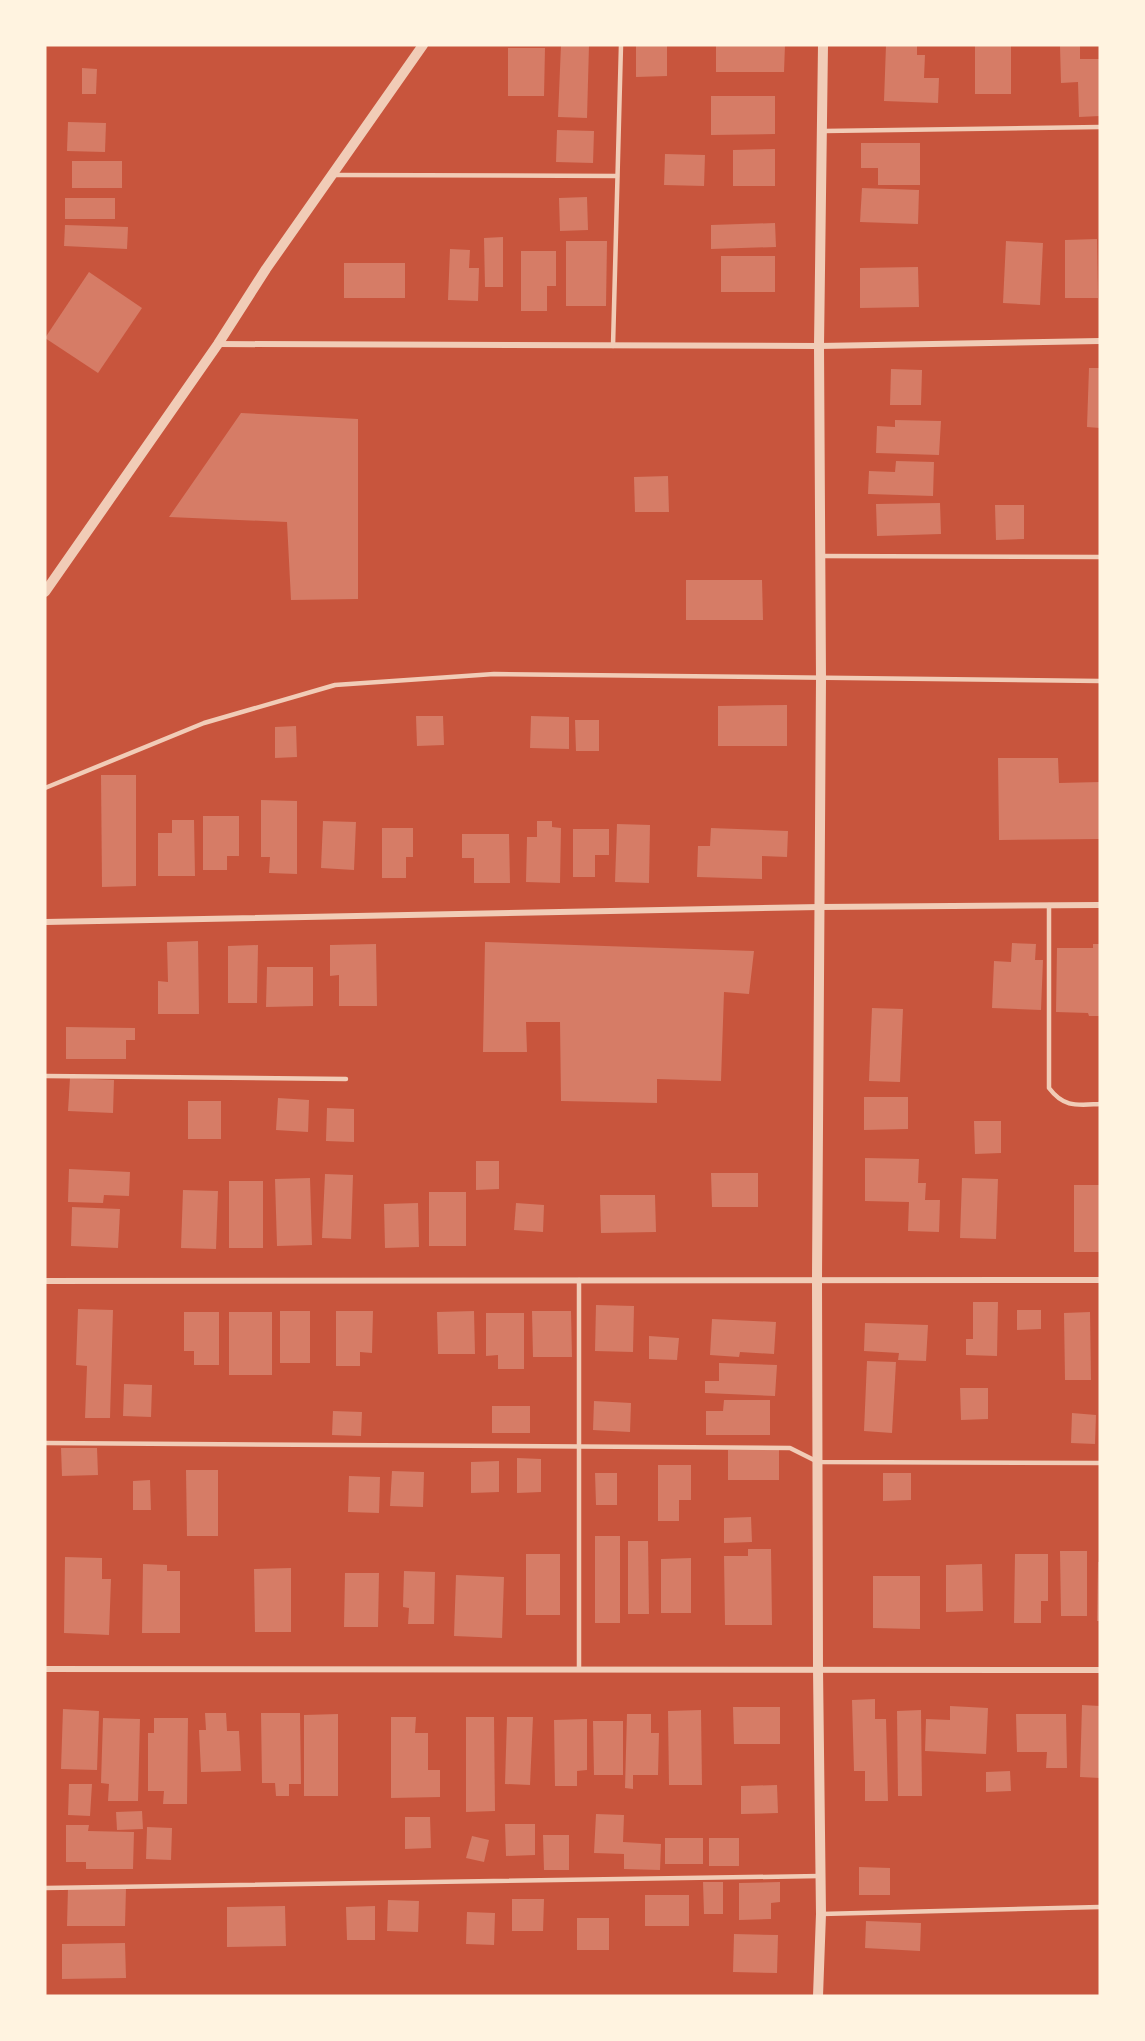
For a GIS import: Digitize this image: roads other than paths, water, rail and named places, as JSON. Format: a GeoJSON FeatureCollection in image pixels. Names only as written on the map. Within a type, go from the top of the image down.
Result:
{"type":"FeatureCollection","features":[{"type":"Feature","properties":{"kind":"street"},"geometry":{"type":"LineString","coordinates":[[45,592],[219,344],[266,269],[423,45]]}},
{"type":"Feature","properties":{"kind":"street"},"geometry":{"type":"LineString","coordinates":[[818,1996],[821,1914],[818,1670],[821,678],[819,346],[823,45]]}},
{"type":"Feature","properties":{"kind":"street"},"geometry":{"type":"LineString","coordinates":[[219,344],[819,346],[1100,341]]}},
{"type":"Feature","properties":{"kind":"street"},"geometry":{"type":"LineString","coordinates":[[45,922],[820,907],[1100,905]]}},
{"type":"Feature","properties":{"kind":"street"},"geometry":{"type":"LineString","coordinates":[[45,1281],[1100,1280]]}},
{"type":"Feature","properties":{"kind":"street"},"geometry":{"type":"LineString","coordinates":[[45,1668],[1100,1670]]}},
{"type":"Feature","properties":{"kind":"lane"},"geometry":{"type":"LineString","coordinates":[[613,346],[621,45]]}},
{"type":"Feature","properties":{"kind":"lane"},"geometry":{"type":"LineString","coordinates":[[822,131],[1100,127]]}},
{"type":"Feature","properties":{"kind":"lane"},"geometry":{"type":"LineString","coordinates":[[331,175],[617,177]]}},
{"type":"Feature","properties":{"kind":"lane"},"geometry":{"type":"LineString","coordinates":[[819,556],[1100,557]]}},
{"type":"Feature","properties":{"kind":"lane"},"geometry":{"type":"LineString","coordinates":[[45,788],[204,723],[335,685],[494,674],[1100,681]]}},
{"type":"Feature","properties":{"kind":"lane"},"geometry":{"type":"LineString","coordinates":[[1049,905],[1049,1088],[1057,1098],[1072,1105],[1100,1104]]}},
{"type":"Feature","properties":{"kind":"lane"},"geometry":{"type":"LineString","coordinates":[[45,1076],[346,1079]]}},
{"type":"Feature","properties":{"kind":"lane"},"geometry":{"type":"LineString","coordinates":[[579,1280],[579,1669]]}},
{"type":"Feature","properties":{"kind":"lane"},"geometry":{"type":"LineString","coordinates":[[45,1443],[790,1448],[818,1462],[1100,1463]]}},
{"type":"Feature","properties":{"kind":"lane"},"geometry":{"type":"LineString","coordinates":[[45,1888],[820,1876]]}},
{"type":"Feature","properties":{"kind":"lane"},"geometry":{"type":"LineString","coordinates":[[821,1914],[1100,1907]]}}]}
